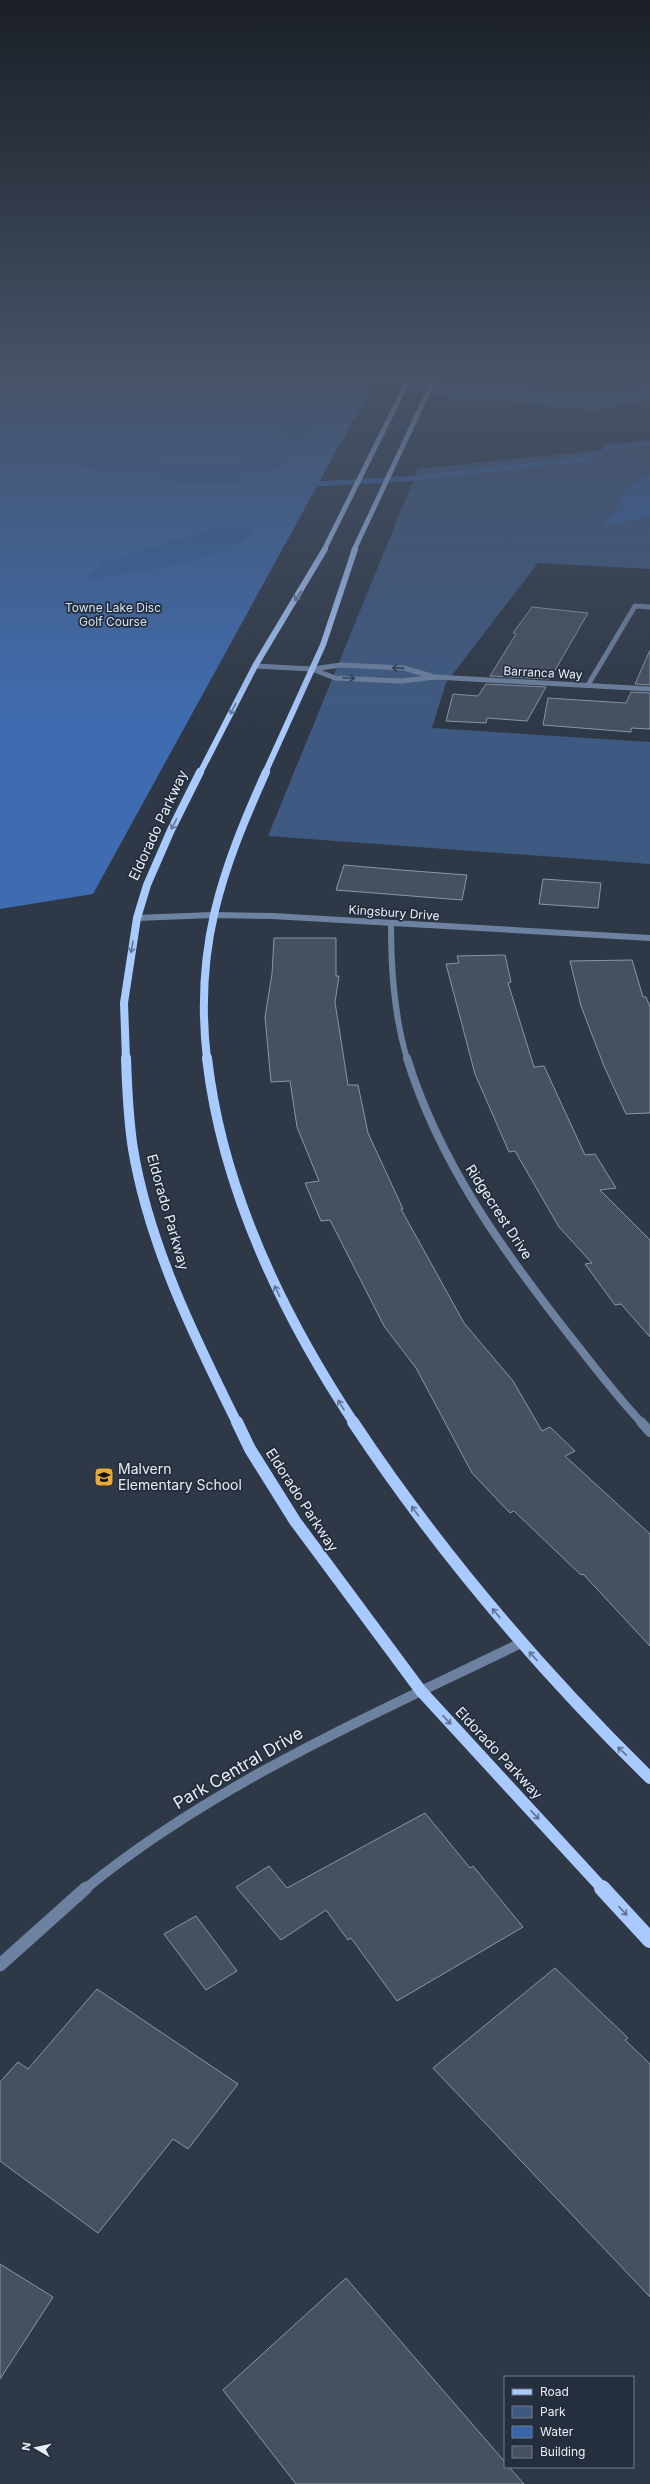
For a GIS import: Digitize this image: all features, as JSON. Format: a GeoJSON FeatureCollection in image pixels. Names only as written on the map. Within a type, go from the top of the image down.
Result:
{"type":"FeatureCollection","features":[{"type":"Feature","properties":{"kind":"main road","name":"Eldorado Parkway"},"geometry":{"type":"LineString","coordinates":[[354,491],[318,563],[255,666],[171,830],[148,885],[137,918],[124,1003],[127,1100],[133,1149],[145,1200],[174,1288],[194,1334],[250,1449],[304,1534],[350,1598],[421,1691],[650,1940]]}},
{"type":"Feature","properties":{"kind":"main road"},"geometry":{"type":"LineString","coordinates":[[382,491],[350,559],[338,593],[331,624],[235,842],[220,881],[212,915],[202,994],[207,1074],[228,1165],[250,1230],[278,1293],[311,1357],[360,1434],[433,1537],[520,1643],[613,1742],[650,1778]]}},
{"type":"Feature","properties":{"kind":"street"},"geometry":{"type":"LineString","coordinates":[[588,685],[635,606],[650,607]]}},
{"type":"Feature","properties":{"kind":"street","name":"Barranca Way"},"geometry":{"type":"LineString","coordinates":[[255,666],[312,669],[341,665],[404,668],[436,677]]}},
{"type":"Feature","properties":{"kind":"street","name":"Barranca Way"},"geometry":{"type":"LineString","coordinates":[[312,669],[335,678],[401,681],[436,677],[650,689]]}},
{"type":"Feature","properties":{"kind":"street","name":"Kingsbury Drive"},"geometry":{"type":"LineString","coordinates":[[137,918],[212,915],[272,916],[650,938]]}},
{"type":"Feature","properties":{"kind":"street","name":"Ridgecrest Drive"},"geometry":{"type":"LineString","coordinates":[[391,924],[391,978],[402,1042],[428,1118],[473,1201],[543,1302],[650,1432]]}},
{"type":"Feature","properties":{"kind":"street","name":"Park Central Drive"},"geometry":{"type":"LineString","coordinates":[[0,1965],[86,1888],[182,1819],[289,1755],[520,1643]]}},
{"type":"Feature","properties":{"kind":"green space","name":"Towne Lake Disc Golf Course"},"geometry":{"type":"Polygon","coordinates":[[[0,491],[314,491],[93,894],[0,909],[0,491]]]}},
{"type":"Feature","properties":{"kind":"green space"},"geometry":{"type":"Polygon","coordinates":[[[409,491],[650,491],[650,569],[538,563],[446,683],[432,728],[650,742],[650,864],[268,836],[409,491]]]}},
{"type":"Feature","properties":{"kind":"water"},"geometry":{"type":"Polygon","coordinates":[[[626,491],[650,491],[650,514],[643,519],[602,525],[617,509],[626,491]]]}},
{"type":"Feature","properties":{"kind":"water"},"geometry":{"type":"Polygon","coordinates":[[[222,526],[256,530],[231,550],[173,566],[85,580],[103,563],[222,526]]]}},
{"type":"Feature","properties":{"kind":"building"},"geometry":{"type":"Polygon","coordinates":[[[532,607],[588,613],[550,679],[490,676],[516,634],[513,633],[532,607]]]}},
{"type":"Feature","properties":{"kind":"building"},"geometry":{"type":"Polygon","coordinates":[[[650,650],[650,685],[635,684],[650,650]]]}},
{"type":"Feature","properties":{"kind":"building"},"geometry":{"type":"Polygon","coordinates":[[[486,684],[546,687],[527,721],[487,718],[486,723],[446,721],[453,694],[478,696],[486,684]]]}},
{"type":"Feature","properties":{"kind":"building"},"geometry":{"type":"Polygon","coordinates":[[[631,692],[650,693],[650,729],[631,728],[631,732],[543,725],[548,698],[626,703],[631,692]]]}},
{"type":"Feature","properties":{"kind":"building"},"geometry":{"type":"Polygon","coordinates":[[[344,865],[467,875],[462,900],[336,890],[344,865]]]}},
{"type":"Feature","properties":{"kind":"building"},"geometry":{"type":"Polygon","coordinates":[[[543,879],[601,883],[598,908],[539,904],[543,879]]]}},
{"type":"Feature","properties":{"kind":"building"},"geometry":{"type":"Polygon","coordinates":[[[274,938],[336,938],[336,976],[339,976],[335,1002],[348,1085],[358,1085],[368,1133],[403,1209],[401,1209],[464,1323],[513,1381],[542,1431],[550,1427],[575,1451],[565,1456],[650,1534],[650,1646],[583,1574],[581,1575],[514,1511],[510,1513],[472,1473],[416,1368],[384,1326],[330,1220],[321,1221],[305,1183],[319,1181],[297,1127],[290,1081],[271,1082],[265,1017],[272,974],[274,938]]]}},
{"type":"Feature","properties":{"kind":"building"},"geometry":{"type":"Polygon","coordinates":[[[505,955],[511,982],[508,983],[534,1067],[544,1066],[585,1155],[595,1154],[616,1188],[600,1190],[650,1240],[650,1337],[621,1304],[615,1305],[585,1264],[592,1263],[559,1227],[515,1151],[509,1152],[475,1074],[446,964],[459,963],[457,956],[505,955]]]}},
{"type":"Feature","properties":{"kind":"building"},"geometry":{"type":"Polygon","coordinates":[[[632,960],[643,997],[646,997],[650,1007],[650,1113],[626,1114],[604,1066],[581,1006],[570,961],[632,960]]]}},
{"type":"Feature","properties":{"kind":"building"},"geometry":{"type":"Polygon","coordinates":[[[425,1813],[470,1868],[473,1866],[523,1927],[397,2001],[351,1938],[348,1940],[326,1910],[281,1940],[236,1887],[269,1866],[287,1888],[425,1813]]]}},
{"type":"Feature","properties":{"kind":"building"},"geometry":{"type":"Polygon","coordinates":[[[196,1916],[237,1971],[206,1990],[164,1934],[196,1916]]]}},
{"type":"Feature","properties":{"kind":"building"},"geometry":{"type":"Polygon","coordinates":[[[555,1968],[628,2038],[625,2040],[650,2064],[650,2297],[433,2068],[555,1968]]]}},
{"type":"Feature","properties":{"kind":"building"},"geometry":{"type":"Polygon","coordinates":[[[97,1989],[238,2084],[188,2149],[173,2139],[98,2233],[0,2161],[0,2082],[18,2062],[28,2069],[97,1989]]]}},
{"type":"Feature","properties":{"kind":"building"},"geometry":{"type":"Polygon","coordinates":[[[0,2264],[53,2297],[0,2379],[0,2264]]]}},
{"type":"Feature","properties":{"kind":"building"},"geometry":{"type":"Polygon","coordinates":[[[346,2278],[504,2461],[504,2468],[510,2468],[524,2484],[296,2484],[223,2390],[346,2278]]]}},
{"type":"Feature","properties":{"kind":"place","name":"Malvern Elementary School"},"geometry":{"type":"Point","coordinates":[104,1477]}}]}
